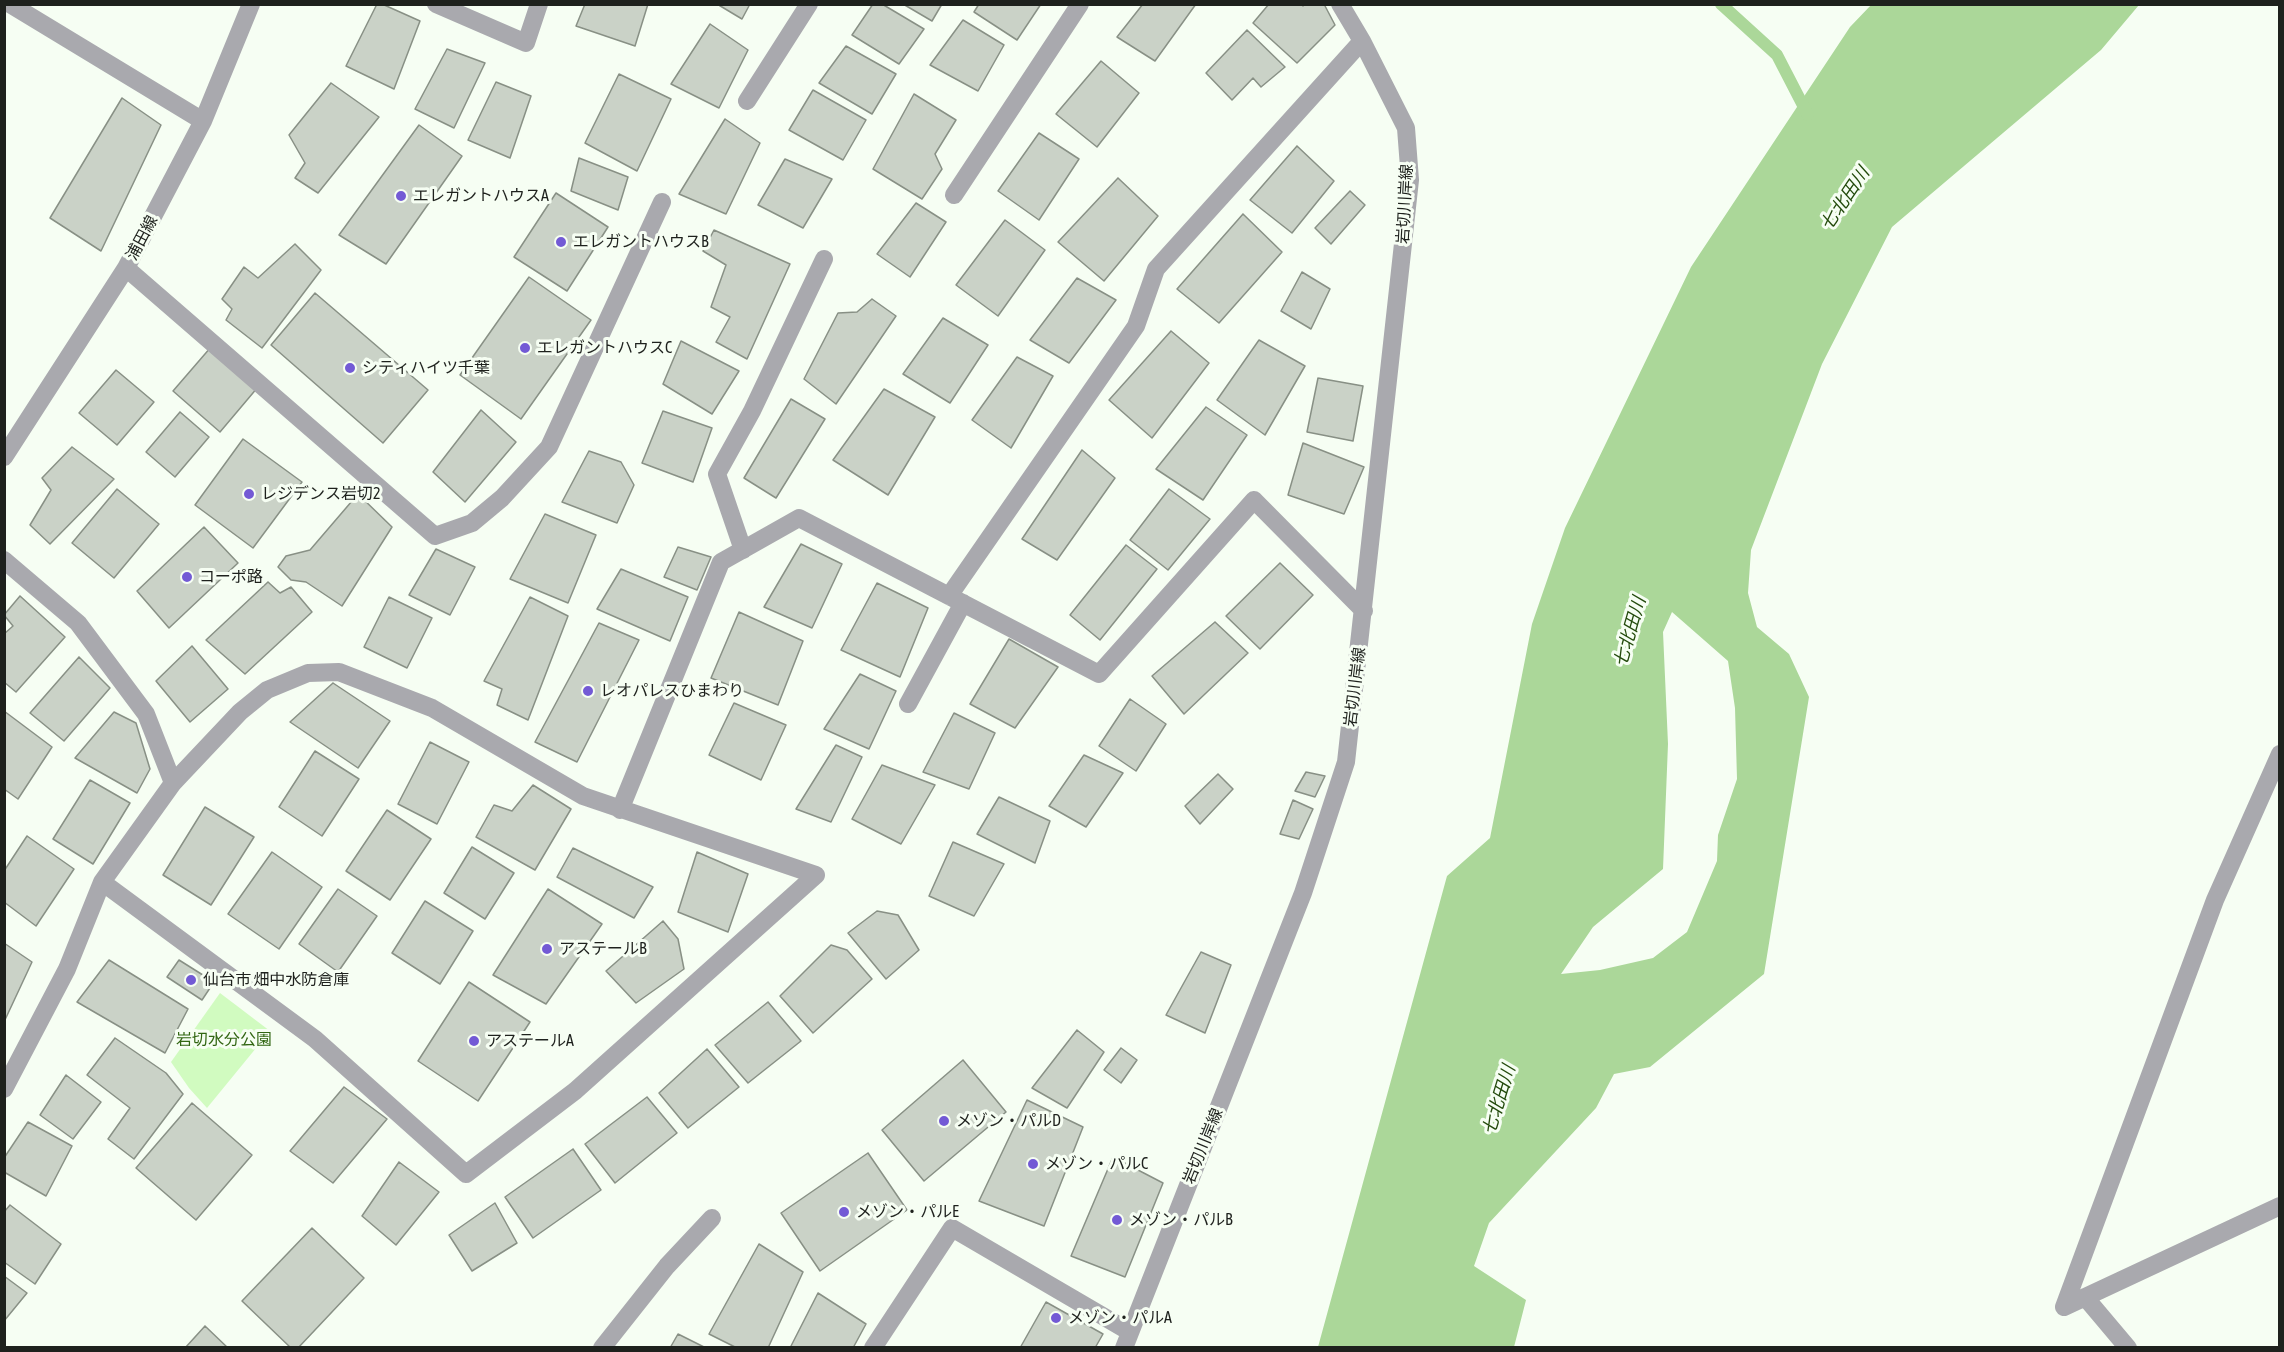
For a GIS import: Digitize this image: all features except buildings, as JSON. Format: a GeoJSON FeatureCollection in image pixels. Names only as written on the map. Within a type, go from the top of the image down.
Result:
{"type":"FeatureCollection","features":[{"type":"Feature","properties":{"kind":"street"},"geometry":{"type":"LineString","coordinates":[[10,4],[203,121]]}},
{"type":"Feature","properties":{"kind":"street","name":"浦田線"},"geometry":{"type":"LineString","coordinates":[[4,458],[126,268],[203,121],[251,4]]}},
{"type":"Feature","properties":{"kind":"street"},"geometry":{"type":"LineString","coordinates":[[436,4],[526,43],[539,4]]}},
{"type":"Feature","properties":{"kind":"street"},"geometry":{"type":"LineString","coordinates":[[747,101],[809,4]]}},
{"type":"Feature","properties":{"kind":"street"},"geometry":{"type":"LineString","coordinates":[[954,195],[1080,4]]}},
{"type":"Feature","properties":{"kind":"street","name":"岩切川岸線"},"geometry":{"type":"LineString","coordinates":[[1127,1340],[1303,893],[1346,762],[1410,180],[1406,128],[1362,40],[1340,4]]}},
{"type":"Feature","properties":{"kind":"street"},"geometry":{"type":"LineString","coordinates":[[908,704],[956,600],[1136,326],[1156,269],[1362,40]]}},
{"type":"Feature","properties":{"kind":"street"},"geometry":{"type":"LineString","coordinates":[[126,268],[435,536],[472,523],[502,498],[549,447],[662,202]]}},
{"type":"Feature","properties":{"kind":"street"},"geometry":{"type":"LineString","coordinates":[[743,550],[717,474],[752,411],[824,259]]}},
{"type":"Feature","properties":{"kind":"street"},"geometry":{"type":"LineString","coordinates":[[620,810],[721,562],[799,518],[1099,674],[1254,500],[1364,611]]}},
{"type":"Feature","properties":{"kind":"street"},"geometry":{"type":"LineString","coordinates":[[4,560],[78,623],[146,714],[172,783]]}},
{"type":"Feature","properties":{"kind":"street"},"geometry":{"type":"LineString","coordinates":[[4,1089],[68,969],[102,882],[172,783],[240,712],[267,690],[308,673],[339,672],[432,708],[583,796],[816,875],[574,1091],[466,1174],[315,1039],[102,882]]}},
{"type":"Feature","properties":{"kind":"street"},"geometry":{"type":"LineString","coordinates":[[2280,754],[2215,900],[2064,1307],[2280,1206]]}},
{"type":"Feature","properties":{"kind":"street"},"geometry":{"type":"LineString","coordinates":[[602,1347],[667,1266],[712,1218]]}},
{"type":"Feature","properties":{"kind":"street"},"geometry":{"type":"LineString","coordinates":[[873,1347],[952,1228],[1127,1340]]}},
{"type":"Feature","properties":{"kind":"street"},"geometry":{"type":"LineString","coordinates":[[2085,1297],[2128,1347]]}},
{"type":"Feature","properties":{"kind":"green space","name":"岩切水分公園"},"geometry":{"type":"Polygon","coordinates":[[[220,993],[270,1031],[207,1108],[189,1088],[171,1062],[220,993]]]}},
{"type":"Feature","properties":{"kind":"water","name":"七北田川"},"geometry":{"type":"Polygon","coordinates":[[[1872,4],[2139,5],[2101,50],[1892,227],[1822,364],[1751,550],[1748,593],[1757,627],[1789,654],[1809,697],[1764,974],[1650,1067],[1614,1074],[1596,1108],[1489,1223],[1474,1266],[1526,1300],[1514,1347],[1318,1347],[1447,876],[1490,838],[1532,624],[1565,528],[1691,267],[1850,27],[1872,4]],[[1672,612],[1663,632],[1668,744],[1663,869],[1593,927],[1561,974],[1600,970],[1653,958],[1687,932],[1717,861],[1718,835],[1737,779],[1735,708],[1728,661],[1672,612]]]}},
{"type":"Feature","properties":{"kind":"waterway"},"geometry":{"type":"LineString","coordinates":[[1721,4],[1777,55],[1808,115]]}},
{"type":"Feature","properties":{"kind":"place","name":"エレガントハウスA"},"geometry":{"type":"Point","coordinates":[401,196]}},
{"type":"Feature","properties":{"kind":"place","name":"エレガントハウスB"},"geometry":{"type":"Point","coordinates":[561,242]}},
{"type":"Feature","properties":{"kind":"place","name":"エレガントハウスC"},"geometry":{"type":"Point","coordinates":[525,348]}},
{"type":"Feature","properties":{"kind":"place","name":"シティハイツ千葉"},"geometry":{"type":"Point","coordinates":[350,368]}},
{"type":"Feature","properties":{"kind":"place","name":"レジデンス岩切2"},"geometry":{"type":"Point","coordinates":[249,494]}},
{"type":"Feature","properties":{"kind":"place","name":"コーポ路"},"geometry":{"type":"Point","coordinates":[187,577]}},
{"type":"Feature","properties":{"kind":"place","name":"レオパレスひまわり"},"geometry":{"type":"Point","coordinates":[588,691]}},
{"type":"Feature","properties":{"kind":"place","name":"アステールB"},"geometry":{"type":"Point","coordinates":[547,949]}},
{"type":"Feature","properties":{"kind":"place","name":"仙台市 畑中水防倉庫"},"geometry":{"type":"Point","coordinates":[191,980]}},
{"type":"Feature","properties":{"kind":"place","name":"アステールA"},"geometry":{"type":"Point","coordinates":[474,1041]}},
{"type":"Feature","properties":{"kind":"place","name":"メゾン・パルD"},"geometry":{"type":"Point","coordinates":[944,1121]}},
{"type":"Feature","properties":{"kind":"place","name":"メゾン・パルC"},"geometry":{"type":"Point","coordinates":[1033,1164]}},
{"type":"Feature","properties":{"kind":"place","name":"メゾン・パルE"},"geometry":{"type":"Point","coordinates":[844,1212]}},
{"type":"Feature","properties":{"kind":"place","name":"メゾン・パルB"},"geometry":{"type":"Point","coordinates":[1117,1220]}},
{"type":"Feature","properties":{"kind":"place","name":"メゾン・パルA"},"geometry":{"type":"Point","coordinates":[1056,1318]}}]}
